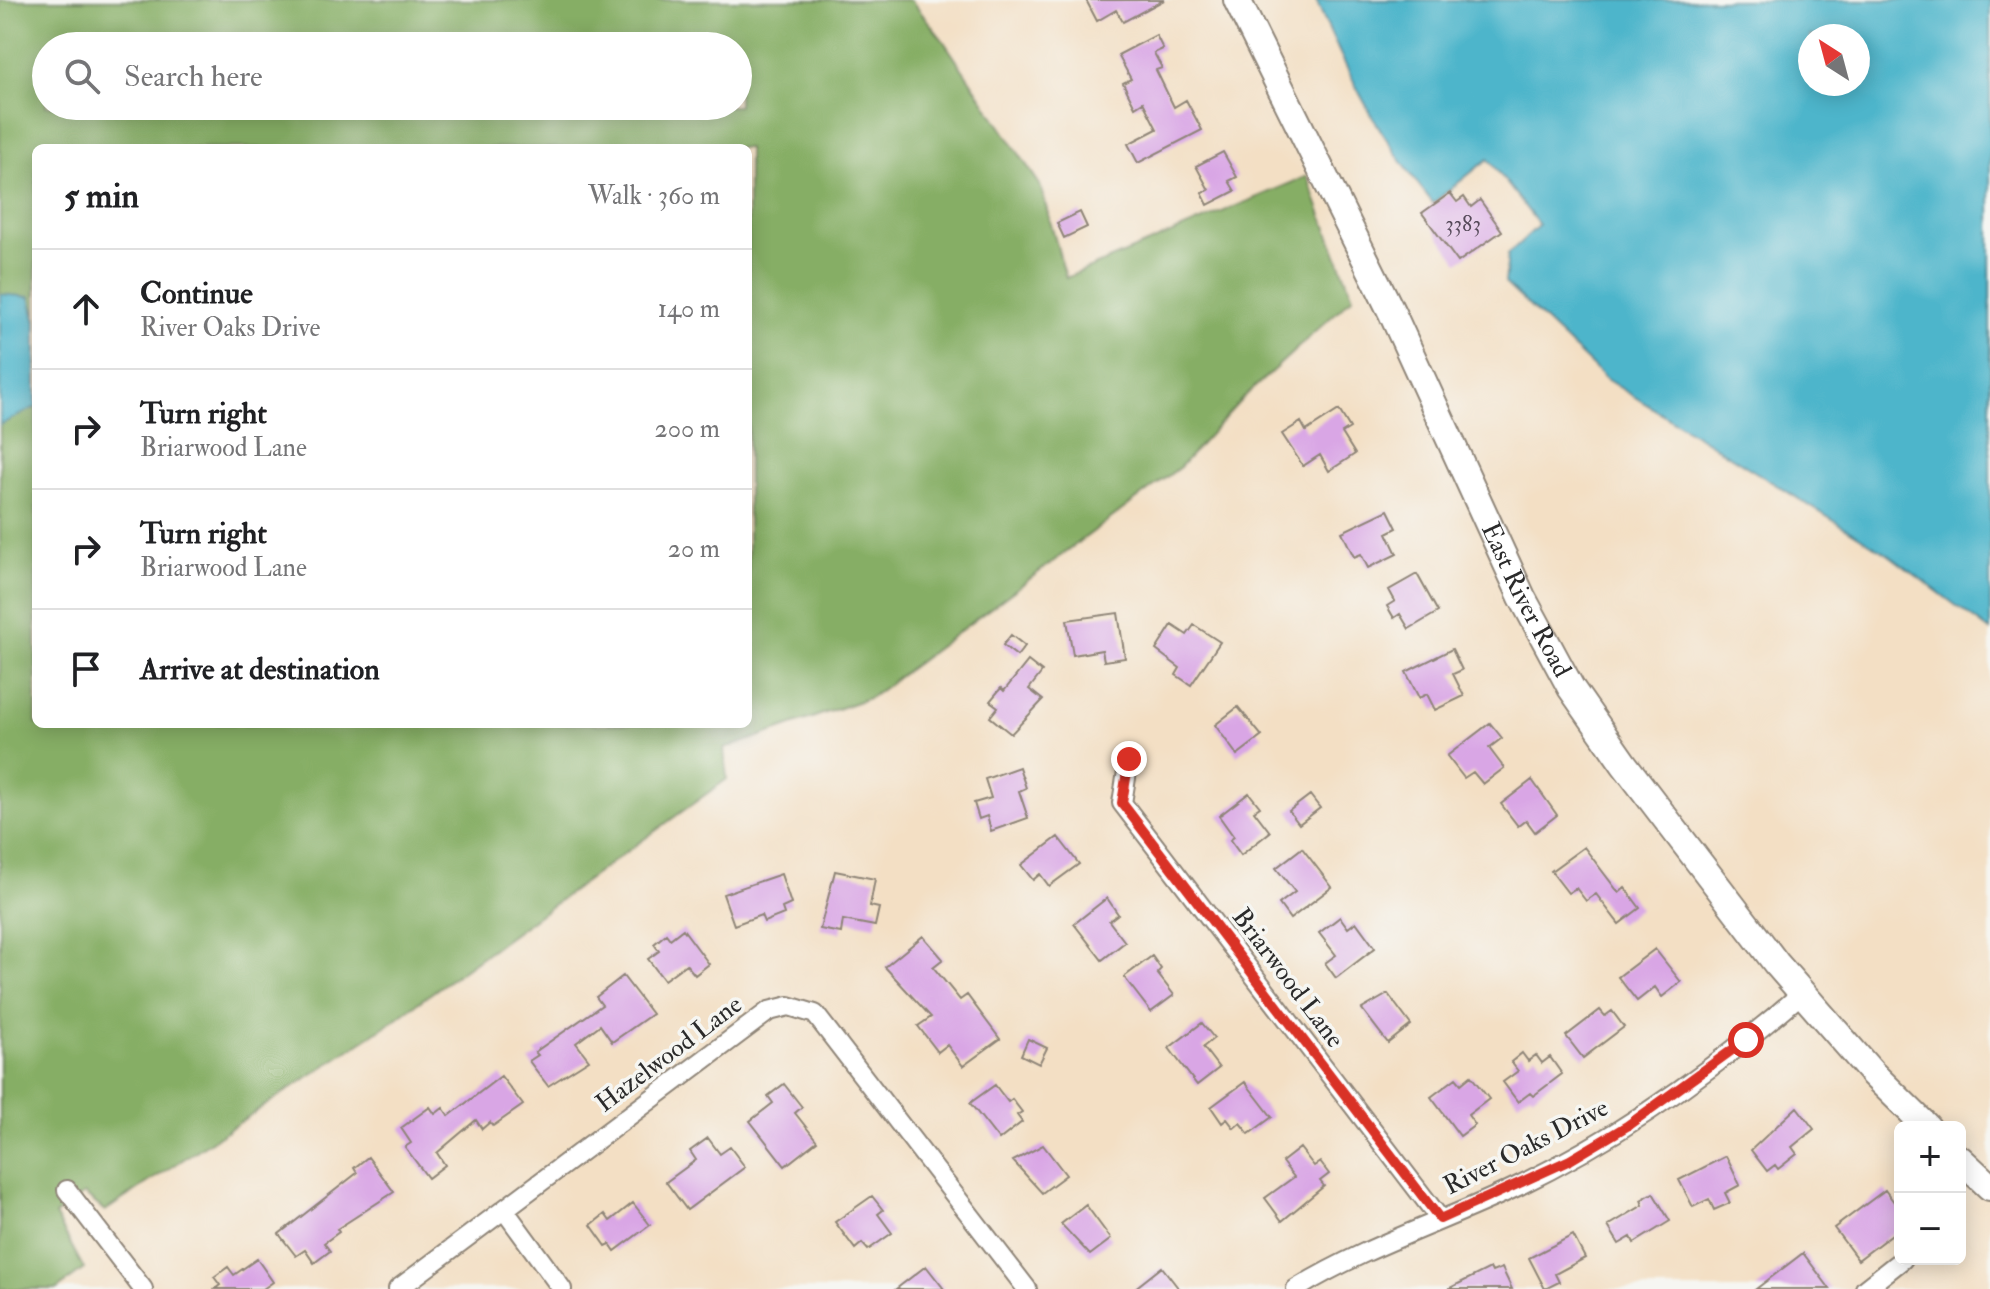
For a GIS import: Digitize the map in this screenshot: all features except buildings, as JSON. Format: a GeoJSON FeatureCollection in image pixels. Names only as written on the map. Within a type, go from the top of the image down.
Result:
{"type":"FeatureCollection","features":[{"type":"Feature","properties":{"kind":"main road","name":"East River Road"},"geometry":{"type":"LineString","coordinates":[[1237,0],[1392,313],[1480,508],[1552,655],[1600,731],[1801,994],[1872,1073],[1921,1121]]}},
{"type":"Feature","properties":{"kind":"main road"},"geometry":{"type":"LineString","coordinates":[[1966,1165],[1990,1187]]}},
{"type":"Feature","properties":{"kind":"street","name":"Briarwood Lane"},"geometry":{"type":"LineString","coordinates":[[1129,759],[1122,803],[1440,1219]]}},
{"type":"Feature","properties":{"kind":"street","name":"River Oaks Drive"},"geometry":{"type":"LineString","coordinates":[[1296,1289],[1377,1245],[1514,1188],[1627,1126],[1746,1040],[1801,994]]}},
{"type":"Feature","properties":{"kind":"street","name":"Hazelwood Lane"},"geometry":{"type":"LineString","coordinates":[[398,1289],[769,1011],[789,1006],[815,1014],[1027,1289]]}},
{"type":"Feature","properties":{"kind":"street"},"geometry":{"type":"LineString","coordinates":[[67,1190],[143,1289]]}},
{"type":"Feature","properties":{"kind":"street"},"geometry":{"type":"LineString","coordinates":[[505,1211],[562,1289]]}},
{"type":"Feature","properties":{"kind":"street"},"geometry":{"type":"LineString","coordinates":[[1865,1289],[1895,1265]]}},
{"type":"Feature","properties":{"kind":"green space"},"geometry":{"type":"Polygon","coordinates":[[[0,0],[911,0],[943,40],[1040,185],[1066,278],[1307,176],[1353,297],[1243,398],[1180,467],[871,697],[724,749],[727,779],[390,1023],[105,1211],[84,1194],[55,1215],[84,1269],[57,1289],[0,1289],[0,0]]]}},
{"type":"Feature","properties":{"kind":"water"},"geometry":{"type":"Polygon","coordinates":[[[1316,0],[1990,0],[1990,631],[1889,555],[1606,379],[1505,283],[1508,254],[1539,225],[1488,159],[1433,203],[1396,154],[1354,82],[1316,0]]]}},
{"type":"Feature","properties":{"kind":"water"},"geometry":{"type":"Polygon","coordinates":[[[0,294],[30,297],[32,409],[0,425],[0,294]]]}},
{"type":"Feature","properties":{"kind":"route"},"geometry":{"type":"LineString","coordinates":[[1129,759],[1122,803],[1440,1219],[1570,1160],[1627,1126],[1746,1040]]}}]}
